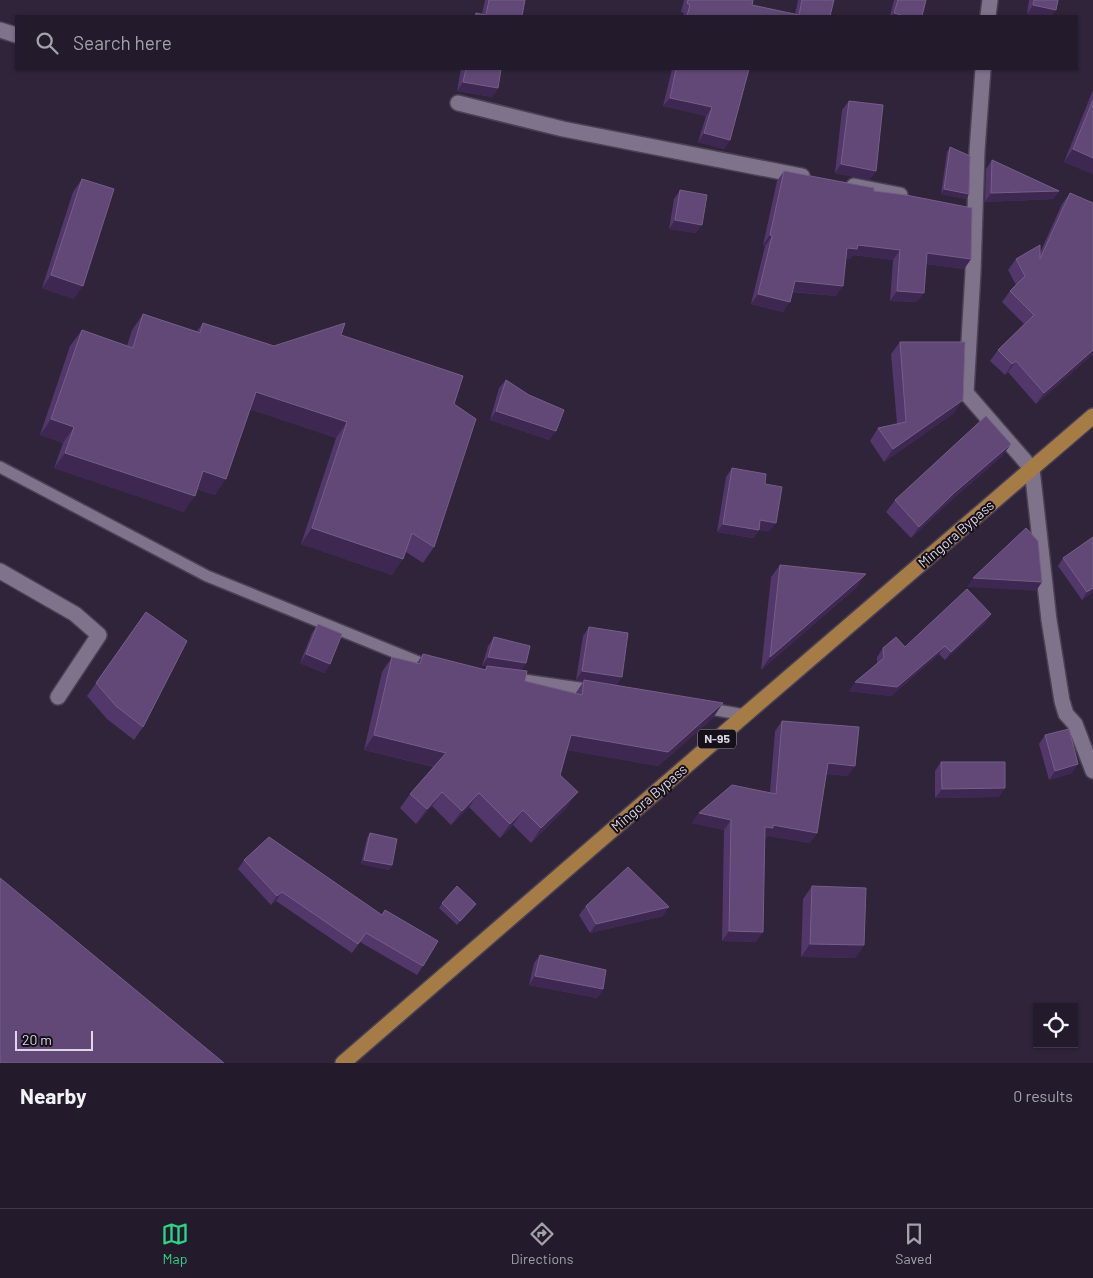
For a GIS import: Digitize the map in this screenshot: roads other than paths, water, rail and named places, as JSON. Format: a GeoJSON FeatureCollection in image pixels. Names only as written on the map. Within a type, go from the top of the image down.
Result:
{"type":"FeatureCollection","features":[{"type":"Feature","properties":{"kind":"highway","name":"Mingora Bypass"},"geometry":{"type":"LineString","coordinates":[[343,1063],[1093,416]]}},
{"type":"Feature","properties":{"kind":"street"},"geometry":{"type":"LineString","coordinates":[[988,15],[990,0]]}},
{"type":"Feature","properties":{"kind":"street"},"geometry":{"type":"LineString","coordinates":[[0,30],[15,35]]}},
{"type":"Feature","properties":{"kind":"street"},"geometry":{"type":"LineString","coordinates":[[983,70],[977,151],[970,209],[973,272],[966,393],[1032,469],[1049,620],[1062,701],[1066,714],[1075,724],[1093,771]]}},
{"type":"Feature","properties":{"kind":"street"},"geometry":{"type":"LineString","coordinates":[[458,103],[563,129],[812,178]]}},
{"type":"Feature","properties":{"kind":"street"},"geometry":{"type":"LineString","coordinates":[[841,184],[918,199]]}},
{"type":"Feature","properties":{"kind":"street"},"geometry":{"type":"LineString","coordinates":[[0,571],[75,614],[100,635],[58,696]]}},
{"type":"Feature","properties":{"kind":"lane"},"geometry":{"type":"LineString","coordinates":[[0,467],[207,576],[426,665],[445,668]]}},
{"type":"Feature","properties":{"kind":"lane"},"geometry":{"type":"LineString","coordinates":[[504,677],[601,692]]}},
{"type":"Feature","properties":{"kind":"lane"},"geometry":{"type":"LineString","coordinates":[[696,707],[745,715]]}}]}
